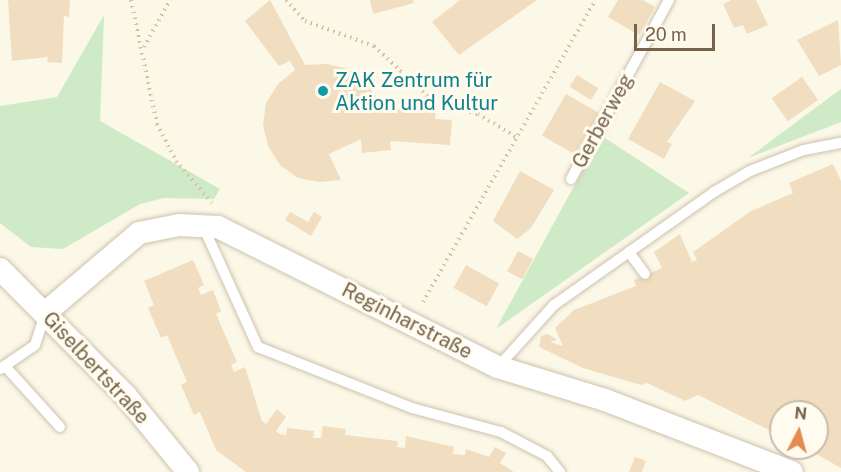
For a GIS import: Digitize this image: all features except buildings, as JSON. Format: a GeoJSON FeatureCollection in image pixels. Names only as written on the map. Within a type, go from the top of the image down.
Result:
{"type":"FeatureCollection","features":[{"type":"Feature","properties":{"kind":"street","name":"Reginharstraße"},"geometry":{"type":"LineString","coordinates":[[45,313],[139,233],[179,225],[210,226],[272,250],[410,326],[498,367],[617,404],[792,472]]}},
{"type":"Feature","properties":{"kind":"street","name":"Giselbertstraße"},"geometry":{"type":"LineString","coordinates":[[0,269],[126,396],[188,472]]}},
{"type":"Feature","properties":{"kind":"lane","name":"Gerberweg"},"geometry":{"type":"LineString","coordinates":[[571,179],[669,0]]}},
{"type":"Feature","properties":{"kind":"lane"},"geometry":{"type":"LineString","coordinates":[[498,367],[554,305],[750,171],[804,150],[841,143]]}},
{"type":"Feature","properties":{"kind":"lane"},"geometry":{"type":"LineString","coordinates":[[210,226],[258,347],[412,408],[501,432],[547,456],[560,472]]}},
{"type":"Feature","properties":{"kind":"lane"},"geometry":{"type":"LineString","coordinates":[[629,252],[645,274]]}},
{"type":"Feature","properties":{"kind":"lane"},"geometry":{"type":"LineString","coordinates":[[45,313],[35,345],[2,367],[60,427]]}},
{"type":"Feature","properties":{"kind":"path"},"geometry":{"type":"LineString","coordinates":[[131,0],[144,48],[157,124],[176,161],[217,210],[210,226]]}},
{"type":"Feature","properties":{"kind":"path"},"geometry":{"type":"LineString","coordinates":[[144,48],[170,0]]}},
{"type":"Feature","properties":{"kind":"path"},"geometry":{"type":"LineString","coordinates":[[286,0],[305,21],[374,46],[435,103],[478,114],[518,138]]}},
{"type":"Feature","properties":{"kind":"path"},"geometry":{"type":"LineString","coordinates":[[410,326],[595,0]]}},
{"type":"Feature","properties":{"kind":"green space"},"geometry":{"type":"Polygon","coordinates":[[[104,15],[100,121],[220,189],[214,199],[164,198],[140,204],[63,249],[31,247],[0,223],[0,106],[57,97],[104,15]]]}},
{"type":"Feature","properties":{"kind":"green space"},"geometry":{"type":"Polygon","coordinates":[[[841,89],[841,122],[748,158],[841,89]]]}},
{"type":"Feature","properties":{"kind":"green space"},"geometry":{"type":"Polygon","coordinates":[[[602,136],[689,193],[496,329],[573,188],[602,136]]]}},
{"type":"Feature","properties":{"kind":"place","name":"ZAK Zentrum für Aktion und Kultur"},"geometry":{"type":"Point","coordinates":[323,91]}}]}
